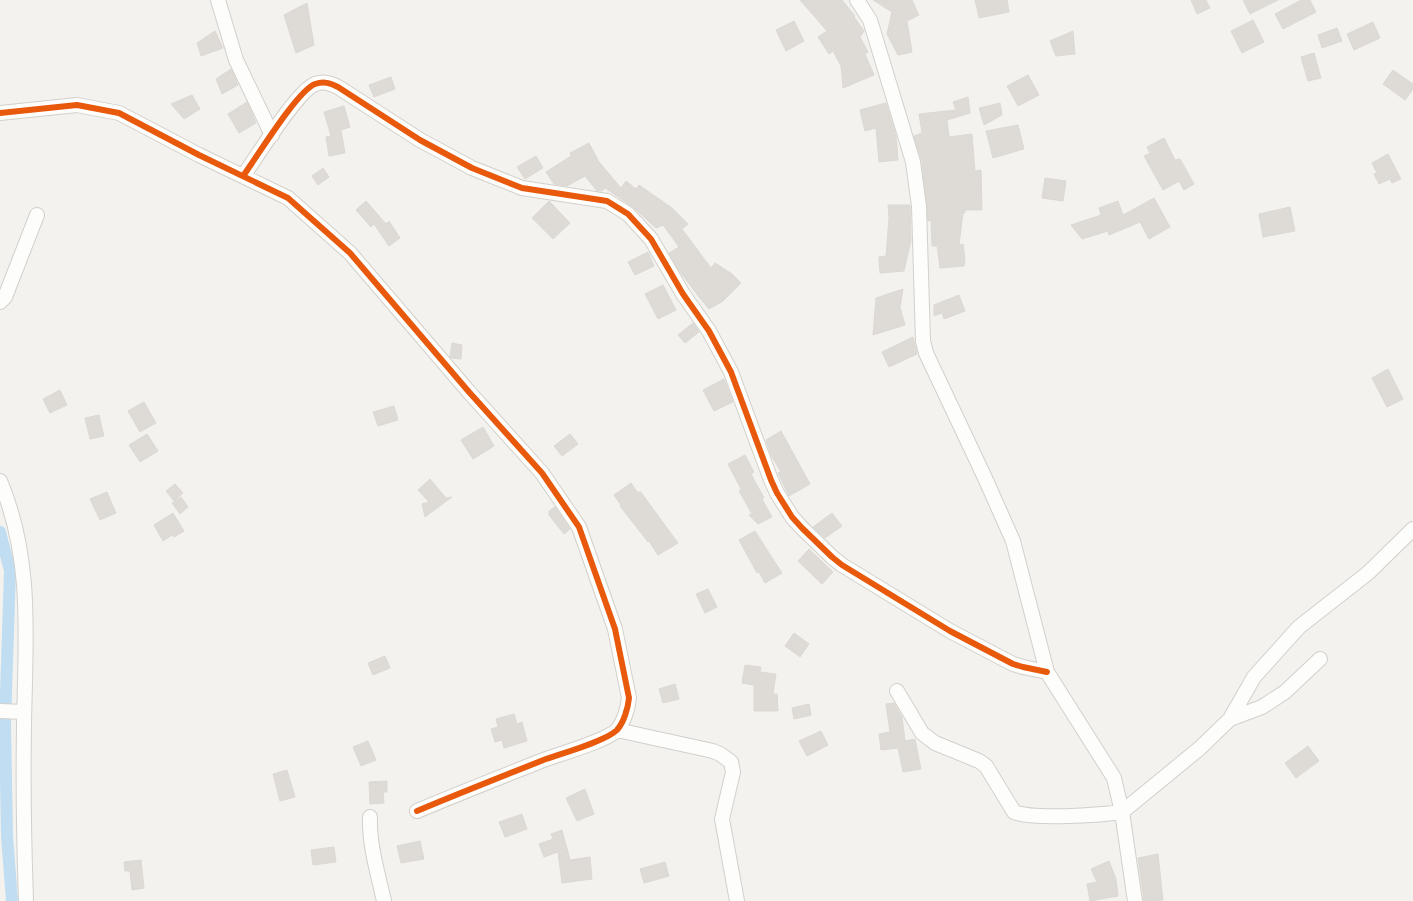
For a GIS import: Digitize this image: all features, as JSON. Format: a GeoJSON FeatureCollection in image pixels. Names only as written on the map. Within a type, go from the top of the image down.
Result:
{"type":"FeatureCollection","features":[{"type":"Feature","properties":{"kind":"street"},"geometry":{"type":"LineString","coordinates":[[218,0],[236,60],[272,135]]}},
{"type":"Feature","properties":{"kind":"street"},"geometry":{"type":"LineString","coordinates":[[857,0],[870,20],[913,162],[919,206],[924,348],[986,478],[1013,541],[1047,672],[1113,776],[1122,812],[1135,901]]}},
{"type":"Feature","properties":{"kind":"street"},"geometry":{"type":"LineString","coordinates":[[243,176],[288,111],[308,88],[322,82],[329,83],[420,140],[472,168],[522,188],[595,198],[618,207],[633,218],[651,240],[683,294],[709,331],[731,372],[771,480],[792,517],[802,528],[842,565],[950,631],[1013,664],[1047,672]]}},
{"type":"Feature","properties":{"kind":"street"},"geometry":{"type":"LineString","coordinates":[[0,113],[77,105],[119,113],[199,155],[288,198],[350,253],[469,392],[542,473],[579,527],[615,629],[629,698],[627,708],[617,730],[608,736],[417,811]]}},
{"type":"Feature","properties":{"kind":"street"},"geometry":{"type":"LineString","coordinates":[[0,302],[5,297],[37,216]]}},
{"type":"Feature","properties":{"kind":"street"},"geometry":{"type":"LineString","coordinates":[[0,481],[8,500],[16,529],[25,581],[27,662],[20,712],[26,901]]}},
{"type":"Feature","properties":{"kind":"street"},"geometry":{"type":"LineString","coordinates":[[897,692],[922,733],[935,743],[986,766],[1014,812],[1043,816],[1122,812],[1200,748],[1230,719],[1254,677],[1299,627],[1368,573],[1413,529]]}},
{"type":"Feature","properties":{"kind":"street"},"geometry":{"type":"LineString","coordinates":[[1230,719],[1262,707],[1285,692],[1320,659]]}},
{"type":"Feature","properties":{"kind":"street"},"geometry":{"type":"LineString","coordinates":[[0,711],[20,712]]}},
{"type":"Feature","properties":{"kind":"street"},"geometry":{"type":"LineString","coordinates":[[617,730],[713,751],[731,762],[733,772],[722,819],[737,901]]}},
{"type":"Feature","properties":{"kind":"street"},"geometry":{"type":"LineString","coordinates":[[370,817],[369,828],[384,901]]}},
{"type":"Feature","properties":{"kind":"building"},"geometry":{"type":"Polygon","coordinates":[[[800,0],[842,0],[864,31],[860,37],[868,52],[865,54],[874,75],[843,88],[841,66],[833,51],[829,54],[818,37],[827,31],[800,0]]]}},
{"type":"Feature","properties":{"kind":"building"},"geometry":{"type":"Polygon","coordinates":[[[873,0],[912,0],[919,15],[907,21],[912,52],[898,55],[887,34],[892,12],[873,0]]]}},
{"type":"Feature","properties":{"kind":"building"},"geometry":{"type":"Polygon","coordinates":[[[975,0],[1007,0],[1009,12],[979,18],[975,0]]]}},
{"type":"Feature","properties":{"kind":"building"},"geometry":{"type":"Polygon","coordinates":[[[1191,0],[1206,0],[1210,8],[1197,14],[1191,0]]]}},
{"type":"Feature","properties":{"kind":"building"},"geometry":{"type":"Polygon","coordinates":[[[1243,0],[1278,0],[1250,14],[1243,0]]]}},
{"type":"Feature","properties":{"kind":"building"},"geometry":{"type":"Polygon","coordinates":[[[1301,0],[1310,0],[1316,12],[1283,29],[1275,14],[1301,0]]]}},
{"type":"Feature","properties":{"kind":"building"},"geometry":{"type":"Polygon","coordinates":[[[307,3],[314,45],[296,53],[284,15],[307,3]]]}},
{"type":"Feature","properties":{"kind":"building"},"geometry":{"type":"Polygon","coordinates":[[[1253,20],[1264,42],[1242,53],[1231,31],[1253,20]]]}},
{"type":"Feature","properties":{"kind":"building"},"geometry":{"type":"Polygon","coordinates":[[[794,21],[804,41],[786,51],[776,30],[794,21]]]}},
{"type":"Feature","properties":{"kind":"building"},"geometry":{"type":"Polygon","coordinates":[[[1373,22],[1380,38],[1354,50],[1347,34],[1373,22]]]}},
{"type":"Feature","properties":{"kind":"building"},"geometry":{"type":"Polygon","coordinates":[[[1337,28],[1342,41],[1322,48],[1318,35],[1337,28]]]}},
{"type":"Feature","properties":{"kind":"building"},"geometry":{"type":"Polygon","coordinates":[[[215,31],[223,48],[201,56],[197,43],[215,31]]]}},
{"type":"Feature","properties":{"kind":"building"},"geometry":{"type":"Polygon","coordinates":[[[1073,31],[1075,54],[1056,56],[1050,41],[1073,31]]]}},
{"type":"Feature","properties":{"kind":"building"},"geometry":{"type":"Polygon","coordinates":[[[1314,53],[1321,78],[1308,81],[1301,57],[1314,53]]]}},
{"type":"Feature","properties":{"kind":"building"},"geometry":{"type":"Polygon","coordinates":[[[231,69],[238,85],[222,94],[216,79],[231,69]]]}},
{"type":"Feature","properties":{"kind":"building"},"geometry":{"type":"Polygon","coordinates":[[[1393,70],[1413,84],[1413,89],[1405,100],[1383,84],[1393,70]]]}},
{"type":"Feature","properties":{"kind":"building"},"geometry":{"type":"Polygon","coordinates":[[[1028,75],[1039,95],[1018,106],[1007,86],[1028,75]]]}},
{"type":"Feature","properties":{"kind":"building"},"geometry":{"type":"Polygon","coordinates":[[[391,77],[395,89],[374,97],[369,85],[391,77]]]}},
{"type":"Feature","properties":{"kind":"building"},"geometry":{"type":"Polygon","coordinates":[[[192,95],[200,109],[184,119],[171,104],[192,95]]]}},
{"type":"Feature","properties":{"kind":"building"},"geometry":{"type":"Polygon","coordinates":[[[968,97],[970,113],[947,120],[949,137],[972,134],[975,171],[981,170],[982,210],[965,210],[965,213],[963,213],[959,245],[963,244],[964,266],[940,268],[937,246],[932,246],[931,220],[928,221],[922,161],[914,136],[922,133],[919,114],[956,110],[953,102],[968,97]]]}},
{"type":"Feature","properties":{"kind":"building"},"geometry":{"type":"Polygon","coordinates":[[[247,102],[256,123],[239,133],[228,114],[247,102]]]}},
{"type":"Feature","properties":{"kind":"building"},"geometry":{"type":"Polygon","coordinates":[[[886,103],[896,136],[898,160],[879,162],[876,128],[865,131],[860,110],[886,103]]]}},
{"type":"Feature","properties":{"kind":"building"},"geometry":{"type":"Polygon","coordinates":[[[1000,103],[1002,115],[984,125],[979,108],[1000,103]]]}},
{"type":"Feature","properties":{"kind":"building"},"geometry":{"type":"Polygon","coordinates":[[[344,106],[350,127],[341,130],[345,153],[329,156],[326,137],[331,136],[324,112],[344,106]]]}},
{"type":"Feature","properties":{"kind":"building"},"geometry":{"type":"Polygon","coordinates":[[[1018,125],[1024,149],[993,158],[986,131],[1018,125]]]}},
{"type":"Feature","properties":{"kind":"building"},"geometry":{"type":"Polygon","coordinates":[[[1164,138],[1175,160],[1180,159],[1194,184],[1184,190],[1179,181],[1163,190],[1144,156],[1150,153],[1147,147],[1164,138]]]}},
{"type":"Feature","properties":{"kind":"building"},"geometry":{"type":"Polygon","coordinates":[[[589,143],[599,162],[621,188],[626,181],[636,189],[639,185],[672,208],[688,224],[682,229],[711,268],[715,263],[732,274],[741,283],[723,301],[709,309],[699,297],[678,269],[669,253],[679,247],[663,225],[656,228],[633,207],[605,188],[602,191],[597,191],[585,176],[567,186],[554,184],[546,172],[571,156],[570,153],[589,143]]]}},
{"type":"Feature","properties":{"kind":"building"},"geometry":{"type":"Polygon","coordinates":[[[1388,154],[1401,179],[1392,183],[1390,179],[1379,184],[1374,174],[1377,173],[1372,163],[1388,154]]]}},
{"type":"Feature","properties":{"kind":"building"},"geometry":{"type":"Polygon","coordinates":[[[536,156],[543,168],[525,179],[517,167],[536,156]]]}},
{"type":"Feature","properties":{"kind":"building"},"geometry":{"type":"Polygon","coordinates":[[[323,168],[329,177],[318,185],[312,176],[323,168]]]}},
{"type":"Feature","properties":{"kind":"building"},"geometry":{"type":"Polygon","coordinates":[[[1045,178],[1066,181],[1063,201],[1042,198],[1045,178]]]}},
{"type":"Feature","properties":{"kind":"building"},"geometry":{"type":"Polygon","coordinates":[[[1154,198],[1170,227],[1149,239],[1140,222],[1109,235],[1108,231],[1082,239],[1071,225],[1101,215],[1099,208],[1118,201],[1123,215],[1154,198]]]}},
{"type":"Feature","properties":{"kind":"building"},"geometry":{"type":"Polygon","coordinates":[[[366,201],[386,224],[389,221],[400,238],[389,246],[374,224],[371,227],[356,210],[366,201]]]}},
{"type":"Feature","properties":{"kind":"building"},"geometry":{"type":"Polygon","coordinates":[[[549,201],[570,223],[553,239],[532,218],[549,201]]]}},
{"type":"Feature","properties":{"kind":"building"},"geometry":{"type":"Polygon","coordinates":[[[888,205],[910,205],[911,241],[904,271],[880,273],[879,257],[886,256],[889,218],[888,205]]]}},
{"type":"Feature","properties":{"kind":"building"},"geometry":{"type":"Polygon","coordinates":[[[1290,207],[1295,231],[1263,237],[1259,214],[1290,207]]]}},
{"type":"Feature","properties":{"kind":"building"},"geometry":{"type":"Polygon","coordinates":[[[648,252],[654,266],[635,275],[628,262],[648,252]]]}},
{"type":"Feature","properties":{"kind":"building"},"geometry":{"type":"Polygon","coordinates":[[[663,285],[676,310],[658,319],[645,294],[663,285]]]}},
{"type":"Feature","properties":{"kind":"building"},"geometry":{"type":"Polygon","coordinates":[[[903,289],[900,307],[905,325],[873,335],[876,298],[903,289]]]}},
{"type":"Feature","properties":{"kind":"building"},"geometry":{"type":"Polygon","coordinates":[[[959,295],[965,311],[944,319],[942,313],[934,316],[934,305],[959,295]]]}},
{"type":"Feature","properties":{"kind":"building"},"geometry":{"type":"Polygon","coordinates":[[[693,323],[699,332],[685,343],[678,335],[693,323]]]}},
{"type":"Feature","properties":{"kind":"building"},"geometry":{"type":"Polygon","coordinates":[[[913,337],[917,354],[889,367],[882,352],[913,337]]]}},
{"type":"Feature","properties":{"kind":"building"},"geometry":{"type":"Polygon","coordinates":[[[452,343],[462,345],[461,359],[450,357],[452,343]]]}},
{"type":"Feature","properties":{"kind":"building"},"geometry":{"type":"Polygon","coordinates":[[[1388,369],[1403,399],[1387,407],[1372,378],[1388,369]]]}},
{"type":"Feature","properties":{"kind":"building"},"geometry":{"type":"Polygon","coordinates":[[[724,379],[733,402],[714,411],[703,390],[724,379]]]}},
{"type":"Feature","properties":{"kind":"building"},"geometry":{"type":"Polygon","coordinates":[[[60,390],[67,405],[50,413],[43,399],[60,390]]]}},
{"type":"Feature","properties":{"kind":"building"},"geometry":{"type":"Polygon","coordinates":[[[144,402],[156,423],[140,432],[128,411],[144,402]]]}},
{"type":"Feature","properties":{"kind":"building"},"geometry":{"type":"Polygon","coordinates":[[[394,406],[398,420],[378,426],[373,412],[394,406]]]}},
{"type":"Feature","properties":{"kind":"building"},"geometry":{"type":"Polygon","coordinates":[[[99,415],[104,436],[90,439],[85,418],[99,415]]]}},
{"type":"Feature","properties":{"kind":"building"},"geometry":{"type":"Polygon","coordinates":[[[483,427],[494,446],[473,459],[461,440],[483,427]]]}},
{"type":"Feature","properties":{"kind":"building"},"geometry":{"type":"Polygon","coordinates":[[[781,431],[810,484],[789,496],[778,473],[781,472],[771,455],[766,440],[781,431]]]}},
{"type":"Feature","properties":{"kind":"building"},"geometry":{"type":"Polygon","coordinates":[[[147,434],[158,451],[140,462],[129,445],[147,434]]]}},
{"type":"Feature","properties":{"kind":"building"},"geometry":{"type":"Polygon","coordinates":[[[570,434],[578,444],[562,456],[554,446],[570,434]]]}},
{"type":"Feature","properties":{"kind":"building"},"geometry":{"type":"Polygon","coordinates":[[[745,455],[754,472],[751,474],[772,517],[758,524],[749,515],[752,514],[739,491],[741,489],[728,464],[745,455]]]}},
{"type":"Feature","properties":{"kind":"building"},"geometry":{"type":"Polygon","coordinates":[[[430,479],[446,498],[452,497],[425,517],[422,504],[429,502],[418,490],[430,479]]]}},
{"type":"Feature","properties":{"kind":"building"},"geometry":{"type":"Polygon","coordinates":[[[631,483],[638,493],[640,491],[678,543],[658,555],[620,506],[614,495],[631,483]]]}},
{"type":"Feature","properties":{"kind":"building"},"geometry":{"type":"Polygon","coordinates":[[[175,484],[183,493],[174,501],[166,491],[175,484]]]}},
{"type":"Feature","properties":{"kind":"building"},"geometry":{"type":"Polygon","coordinates":[[[107,492],[116,513],[100,520],[90,499],[107,492]]]}},
{"type":"Feature","properties":{"kind":"building"},"geometry":{"type":"Polygon","coordinates":[[[181,497],[188,507],[180,514],[172,503],[181,497]]]}},
{"type":"Feature","properties":{"kind":"building"},"geometry":{"type":"Polygon","coordinates":[[[555,507],[570,529],[564,534],[549,515],[549,511],[555,507]]]}},
{"type":"Feature","properties":{"kind":"building"},"geometry":{"type":"Polygon","coordinates":[[[173,513],[184,531],[174,537],[172,535],[163,541],[154,525],[173,513]]]}},
{"type":"Feature","properties":{"kind":"building"},"geometry":{"type":"Polygon","coordinates":[[[832,513],[842,526],[825,538],[813,527],[832,513]]]}},
{"type":"Feature","properties":{"kind":"building"},"geometry":{"type":"Polygon","coordinates":[[[755,531],[782,573],[765,583],[759,572],[757,573],[739,540],[755,531]]]}},
{"type":"Feature","properties":{"kind":"building"},"geometry":{"type":"Polygon","coordinates":[[[809,549],[833,572],[822,584],[798,561],[809,549]]]}},
{"type":"Feature","properties":{"kind":"building"},"geometry":{"type":"Polygon","coordinates":[[[708,589],[717,607],[705,613],[696,594],[708,589]]]}},
{"type":"Feature","properties":{"kind":"building"},"geometry":{"type":"Polygon","coordinates":[[[794,633],[809,644],[800,657],[785,646],[794,633]]]}},
{"type":"Feature","properties":{"kind":"building"},"geometry":{"type":"Polygon","coordinates":[[[385,656],[390,668],[373,675],[368,663],[385,656]]]}},
{"type":"Feature","properties":{"kind":"building"},"geometry":{"type":"Polygon","coordinates":[[[745,665],[761,667],[760,672],[776,674],[773,694],[777,694],[778,711],[754,711],[754,685],[742,683],[745,665]]]}},
{"type":"Feature","properties":{"kind":"building"},"geometry":{"type":"Polygon","coordinates":[[[675,684],[679,699],[663,703],[659,689],[675,684]]]}},
{"type":"Feature","properties":{"kind":"building"},"geometry":{"type":"Polygon","coordinates":[[[894,703],[902,717],[905,741],[915,739],[921,769],[903,772],[898,748],[881,750],[879,734],[890,732],[886,704],[894,703]]]}},
{"type":"Feature","properties":{"kind":"building"},"geometry":{"type":"Polygon","coordinates":[[[809,704],[811,715],[794,719],[792,708],[809,704]]]}},
{"type":"Feature","properties":{"kind":"building"},"geometry":{"type":"Polygon","coordinates":[[[514,714],[517,724],[522,722],[527,741],[504,748],[502,740],[495,742],[491,729],[498,727],[496,719],[514,714]]]}},
{"type":"Feature","properties":{"kind":"building"},"geometry":{"type":"Polygon","coordinates":[[[821,731],[828,745],[807,756],[799,741],[821,731]]]}},
{"type":"Feature","properties":{"kind":"building"},"geometry":{"type":"Polygon","coordinates":[[[368,741],[376,760],[361,766],[353,747],[368,741]]]}},
{"type":"Feature","properties":{"kind":"building"},"geometry":{"type":"Polygon","coordinates":[[[1308,746],[1319,761],[1296,778],[1285,763],[1308,746]]]}},
{"type":"Feature","properties":{"kind":"building"},"geometry":{"type":"Polygon","coordinates":[[[287,770],[295,797],[280,801],[273,774],[287,770]]]}},
{"type":"Feature","properties":{"kind":"building"},"geometry":{"type":"Polygon","coordinates":[[[387,781],[387,792],[383,792],[384,803],[370,804],[369,782],[387,781]]]}},
{"type":"Feature","properties":{"kind":"building"},"geometry":{"type":"Polygon","coordinates":[[[585,789],[594,814],[577,821],[566,798],[585,789]]]}},
{"type":"Feature","properties":{"kind":"building"},"geometry":{"type":"Polygon","coordinates":[[[522,814],[527,829],[505,837],[499,822],[522,814]]]}},
{"type":"Feature","properties":{"kind":"building"},"geometry":{"type":"Polygon","coordinates":[[[562,830],[570,860],[590,857],[592,879],[562,883],[558,852],[544,857],[539,844],[553,839],[551,834],[562,830]]]}},
{"type":"Feature","properties":{"kind":"building"},"geometry":{"type":"Polygon","coordinates":[[[420,841],[424,859],[401,863],[397,846],[420,841]]]}},
{"type":"Feature","properties":{"kind":"building"},"geometry":{"type":"Polygon","coordinates":[[[334,847],[336,862],[313,865],[311,850],[334,847]]]}},
{"type":"Feature","properties":{"kind":"building"},"geometry":{"type":"Polygon","coordinates":[[[1158,854],[1163,900],[1144,901],[1138,858],[1158,854]]]}},
{"type":"Feature","properties":{"kind":"building"},"geometry":{"type":"Polygon","coordinates":[[[141,860],[144,888],[132,890],[130,871],[125,871],[124,862],[141,860]]]}},
{"type":"Feature","properties":{"kind":"building"},"geometry":{"type":"Polygon","coordinates":[[[1109,861],[1116,879],[1118,896],[1090,901],[1087,884],[1097,882],[1091,869],[1109,861]]]}},
{"type":"Feature","properties":{"kind":"building"},"geometry":{"type":"Polygon","coordinates":[[[665,862],[669,876],[644,883],[640,869],[665,862]]]}},
{"type":"Feature","properties":{"kind":"waterway"},"geometry":{"type":"LineString","coordinates":[[0,532],[10,571],[5,723],[7,836],[12,901]]}},
{"type":"Feature","properties":{"kind":"cycle path"},"geometry":{"type":"LineString","coordinates":[[243,176],[298,99],[307,89],[315,84],[324,83],[338,87],[420,140],[472,168],[522,188],[607,201],[628,214],[651,239],[683,294],[709,331],[731,372],[777,493],[792,517],[802,528],[842,565],[950,631],[1013,664],[1047,672]]}},
{"type":"Feature","properties":{"kind":"cycle path"},"geometry":{"type":"LineString","coordinates":[[0,113],[77,105],[119,113],[199,155],[288,198],[350,253],[469,392],[542,473],[579,527],[615,629],[629,698],[622,723],[617,730],[604,738],[546,759],[417,811]]}}]}
